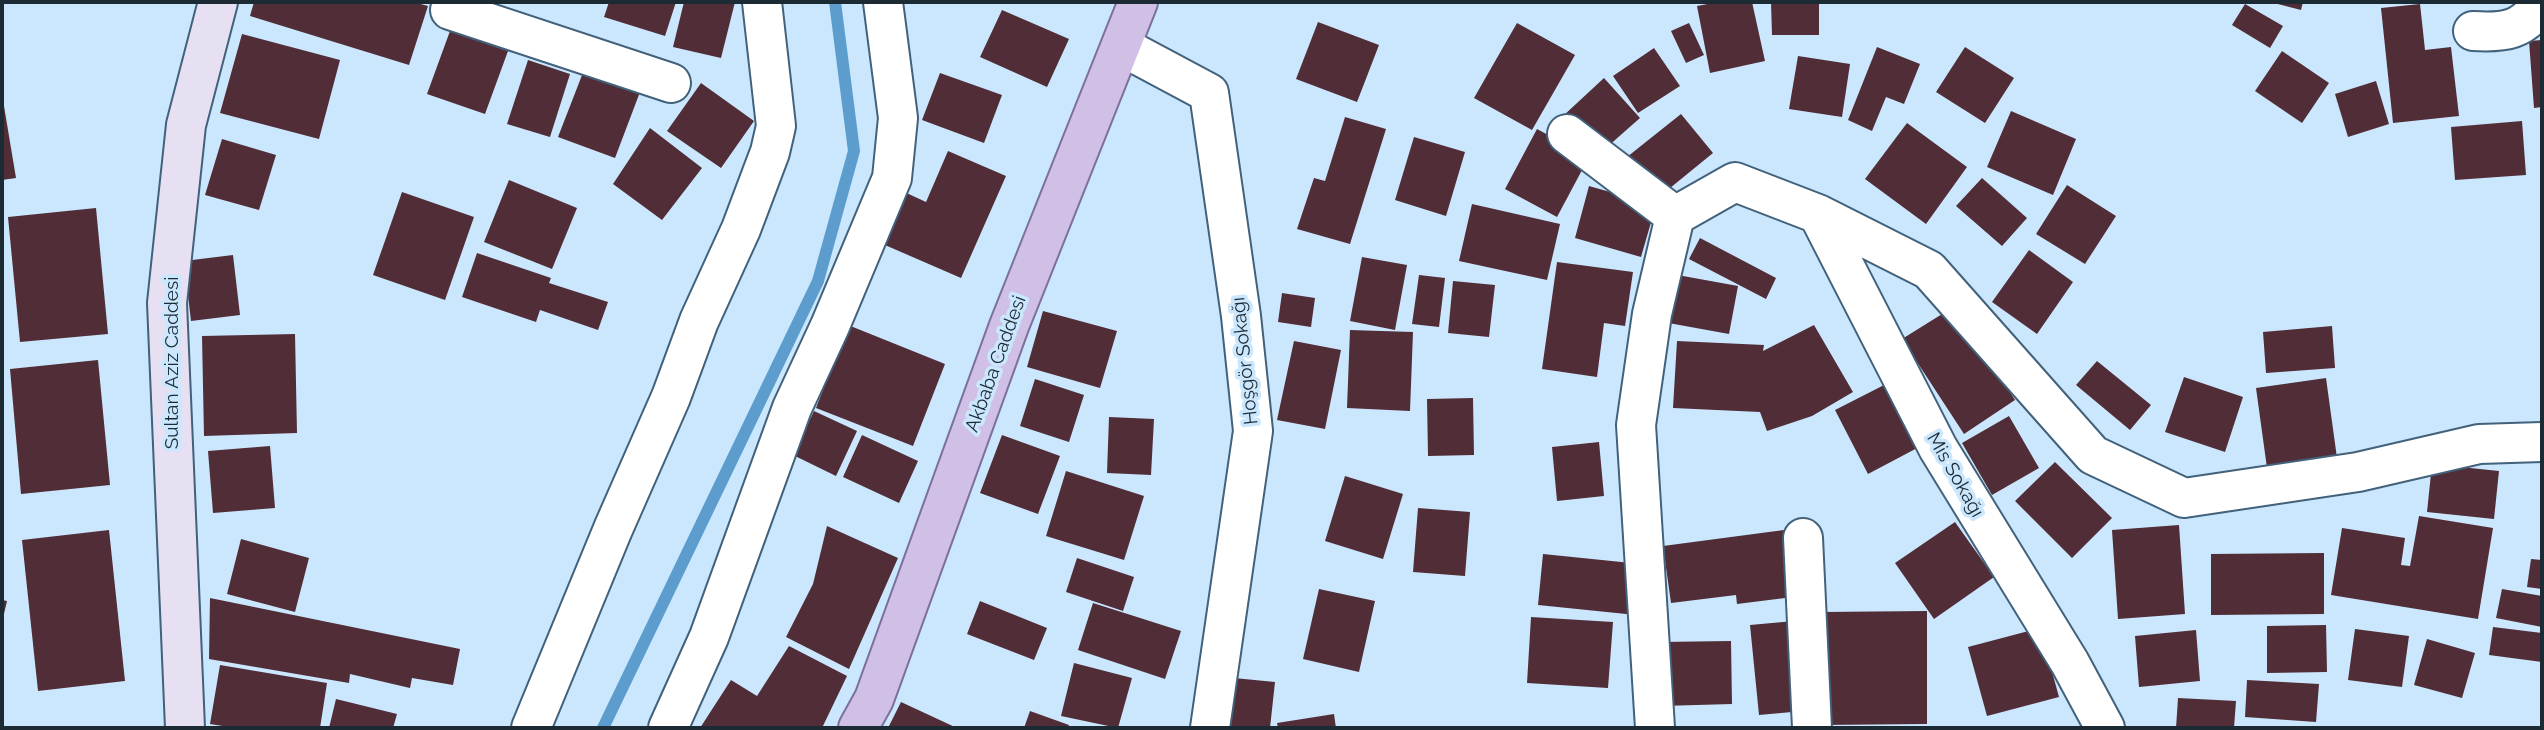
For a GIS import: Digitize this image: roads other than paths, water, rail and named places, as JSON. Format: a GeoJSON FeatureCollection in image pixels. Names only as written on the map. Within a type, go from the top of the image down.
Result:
{"type":"FeatureCollection","features":[{"type":"Feature","properties":{"kind":"main road","name":"Akbaba Caddesi"},"geometry":{"type":"LineString","coordinates":[[858,728],[874,699],[1009,326],[1138,2]]}},
{"type":"Feature","properties":{"kind":"street","name":"Sultan Aziz Caddesi"},"geometry":{"type":"LineString","coordinates":[[185,728],[167,303],[186,125],[218,2]]}},
{"type":"Feature","properties":{"kind":"street"},"geometry":{"type":"LineString","coordinates":[[452,2],[450,10],[671,83]]}},
{"type":"Feature","properties":{"kind":"street"},"geometry":{"type":"LineString","coordinates":[[531,728],[671,397],[699,321],[741,229],[770,152],[776,126],[762,2]]}},
{"type":"Feature","properties":{"kind":"street"},"geometry":{"type":"LineString","coordinates":[[668,728],[709,637],[792,408],[830,326],[892,178],[898,118],[883,2]]}},
{"type":"Feature","properties":{"kind":"street"},"geometry":{"type":"LineString","coordinates":[[2473,31],[2501,33],[2525,22],[2542,2]]}},
{"type":"Feature","properties":{"kind":"street","name":"Hoşgör Sokağı"},"geometry":{"type":"LineString","coordinates":[[1121,46],[1209,93],[1241,316],[1253,431],[1210,728]]}},
{"type":"Feature","properties":{"kind":"street"},"geometry":{"type":"LineString","coordinates":[[1567,134],[1675,216]]}},
{"type":"Feature","properties":{"kind":"street"},"geometry":{"type":"LineString","coordinates":[[1655,728],[1636,425],[1652,314],[1675,216],[1735,182],[1818,214],[1929,270],[2093,455],[2184,498],[2358,472],[2479,444],[2542,442]]}},
{"type":"Feature","properties":{"kind":"street","name":"Mis Sokağı"},"geometry":{"type":"LineString","coordinates":[[1818,214],[1938,448],[2070,663],[2105,728]]}},
{"type":"Feature","properties":{"kind":"street"},"geometry":{"type":"LineString","coordinates":[[1803,538],[1812,728]]}},
{"type":"Feature","properties":{"kind":"waterway"},"geometry":{"type":"LineString","coordinates":[[603,728],[818,281],[854,151],[835,2]]}}]}
